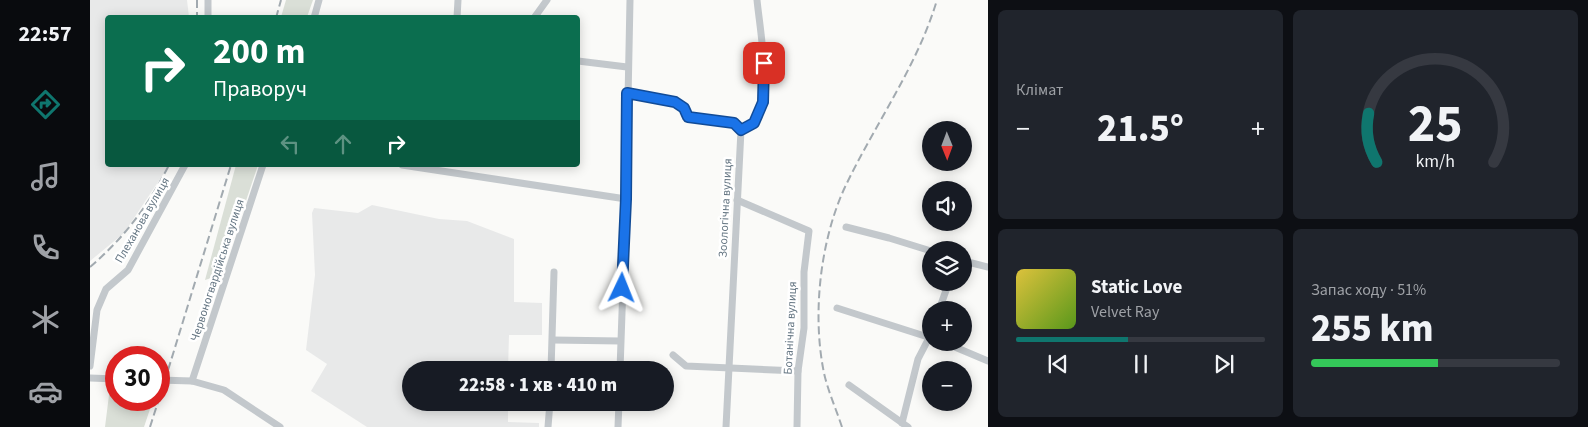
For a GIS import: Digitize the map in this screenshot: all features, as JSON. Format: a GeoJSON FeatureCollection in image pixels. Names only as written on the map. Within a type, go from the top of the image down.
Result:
{"type":"FeatureCollection","features":[{"type":"Feature","properties":{"kind":"street"},"geometry":{"type":"LineString","coordinates":[[208,0],[208,15]]}},
{"type":"Feature","properties":{"kind":"street"},"geometry":{"type":"LineString","coordinates":[[315,15],[319,0]]}},
{"type":"Feature","properties":{"kind":"street"},"geometry":{"type":"LineString","coordinates":[[457,15],[458,0]]}},
{"type":"Feature","properties":{"kind":"street"},"geometry":{"type":"LineString","coordinates":[[536,15],[547,0]]}},
{"type":"Feature","properties":{"kind":"street"},"geometry":{"type":"LineString","coordinates":[[620,361],[626,199],[627,67],[630,0]]}},
{"type":"Feature","properties":{"kind":"street"},"geometry":{"type":"LineString","coordinates":[[627,93],[675,102],[684,108],[688,117],[734,123],[741,130],[754,123],[763,102],[764,63],[757,0]]}},
{"type":"Feature","properties":{"kind":"street"},"geometry":{"type":"LineString","coordinates":[[580,61],[627,67]]}},
{"type":"Feature","properties":{"kind":"street","name":"Зоологічна вулиця"},"geometry":{"type":"LineString","coordinates":[[726,427],[741,130]]}},
{"type":"Feature","properties":{"kind":"street","name":"Плеханова вулиця"},"geometry":{"type":"LineString","coordinates":[[90,366],[97,310],[106,289],[128,270],[184,167]]}},
{"type":"Feature","properties":{"kind":"street","name":"Червоногвардійська вулиця"},"geometry":{"type":"LineString","coordinates":[[192,381],[262,167]]}},
{"type":"Feature","properties":{"kind":"street"},"geometry":{"type":"LineString","coordinates":[[415,167],[626,199]]}},
{"type":"Feature","properties":{"kind":"street","name":"Ботанічна вулиця"},"geometry":{"type":"LineString","coordinates":[[737,200],[808,231],[804,272],[804,328],[798,371],[797,427]]}},
{"type":"Feature","properties":{"kind":"street"},"geometry":{"type":"LineString","coordinates":[[846,228],[922,248]]}},
{"type":"Feature","properties":{"kind":"street"},"geometry":{"type":"LineString","coordinates":[[972,263],[988,267]]}},
{"type":"Feature","properties":{"kind":"street"},"geometry":{"type":"LineString","coordinates":[[552,361],[554,272]]}},
{"type":"Feature","properties":{"kind":"street"},"geometry":{"type":"LineString","coordinates":[[837,308],[922,333]]}},
{"type":"Feature","properties":{"kind":"street"},"geometry":{"type":"LineString","coordinates":[[553,340],[620,341]]}},
{"type":"Feature","properties":{"kind":"street"},"geometry":{"type":"LineString","coordinates":[[849,385],[905,425],[918,359],[923,351]]}},
{"type":"Feature","properties":{"kind":"street"},"geometry":{"type":"LineString","coordinates":[[964,351],[988,361]]}},
{"type":"Feature","properties":{"kind":"street"},"geometry":{"type":"LineString","coordinates":[[673,354],[686,366],[798,371]]}},
{"type":"Feature","properties":{"kind":"street"},"geometry":{"type":"LineString","coordinates":[[90,378],[105,379]]}},
{"type":"Feature","properties":{"kind":"street"},"geometry":{"type":"LineString","coordinates":[[170,380],[192,381],[224,390],[280,427]]}},
{"type":"Feature","properties":{"kind":"street"},"geometry":{"type":"LineString","coordinates":[[548,427],[549,411]]}},
{"type":"Feature","properties":{"kind":"street"},"geometry":{"type":"LineString","coordinates":[[618,427],[619,411]]}},
{"type":"Feature","properties":{"kind":"shaded area"},"geometry":{"type":"Polygon","coordinates":[[[90,0],[187,0],[189,15],[105,15],[105,167],[167,167],[124,233],[90,261],[90,0]]]}},
{"type":"Feature","properties":{"kind":"shaded area"},"geometry":{"type":"Polygon","coordinates":[[[286,0],[313,0],[308,15],[282,15],[286,0]]]}},
{"type":"Feature","properties":{"kind":"shaded area"},"geometry":{"type":"Polygon","coordinates":[[[235,167],[257,167],[221,275],[205,280],[235,167]]]}},
{"type":"Feature","properties":{"kind":"shaded area"},"geometry":{"type":"Polygon","coordinates":[[[372,205],[439,219],[467,221],[514,239],[514,302],[542,303],[542,335],[509,335],[508,361],[402,361],[402,411],[508,411],[508,422],[539,423],[539,427],[367,427],[311,391],[327,364],[306,350],[315,275],[312,213],[314,208],[358,213],[372,205]]]}},
{"type":"Feature","properties":{"kind":"shaded area"},"geometry":{"type":"Polygon","coordinates":[[[107,411],[149,411],[144,427],[105,427],[107,411]]]}},
{"type":"Feature","properties":{"kind":"railway"},"geometry":{"type":"LineString","coordinates":[[197,0],[197,15]]}},
{"type":"Feature","properties":{"kind":"railway"},"geometry":{"type":"LineString","coordinates":[[277,15],[281,0]]}},
{"type":"Feature","properties":{"kind":"railway"},"geometry":{"type":"LineString","coordinates":[[842,427],[826,380],[820,351],[819,303],[824,254],[829,231],[845,187],[907,72],[929,25],[937,0]]}},
{"type":"Feature","properties":{"kind":"railway"},"geometry":{"type":"LineString","coordinates":[[90,267],[103,256],[135,220],[153,194],[168,167]]}},
{"type":"Feature","properties":{"kind":"railway"},"geometry":{"type":"LineString","coordinates":[[150,427],[230,167]]}},
{"type":"Feature","properties":{"kind":"route"},"geometry":{"type":"LineString","coordinates":[[622,288],[626,199],[627,93],[675,102],[684,108],[688,117],[734,123],[741,130],[754,123],[763,102],[764,63]]}}]}
